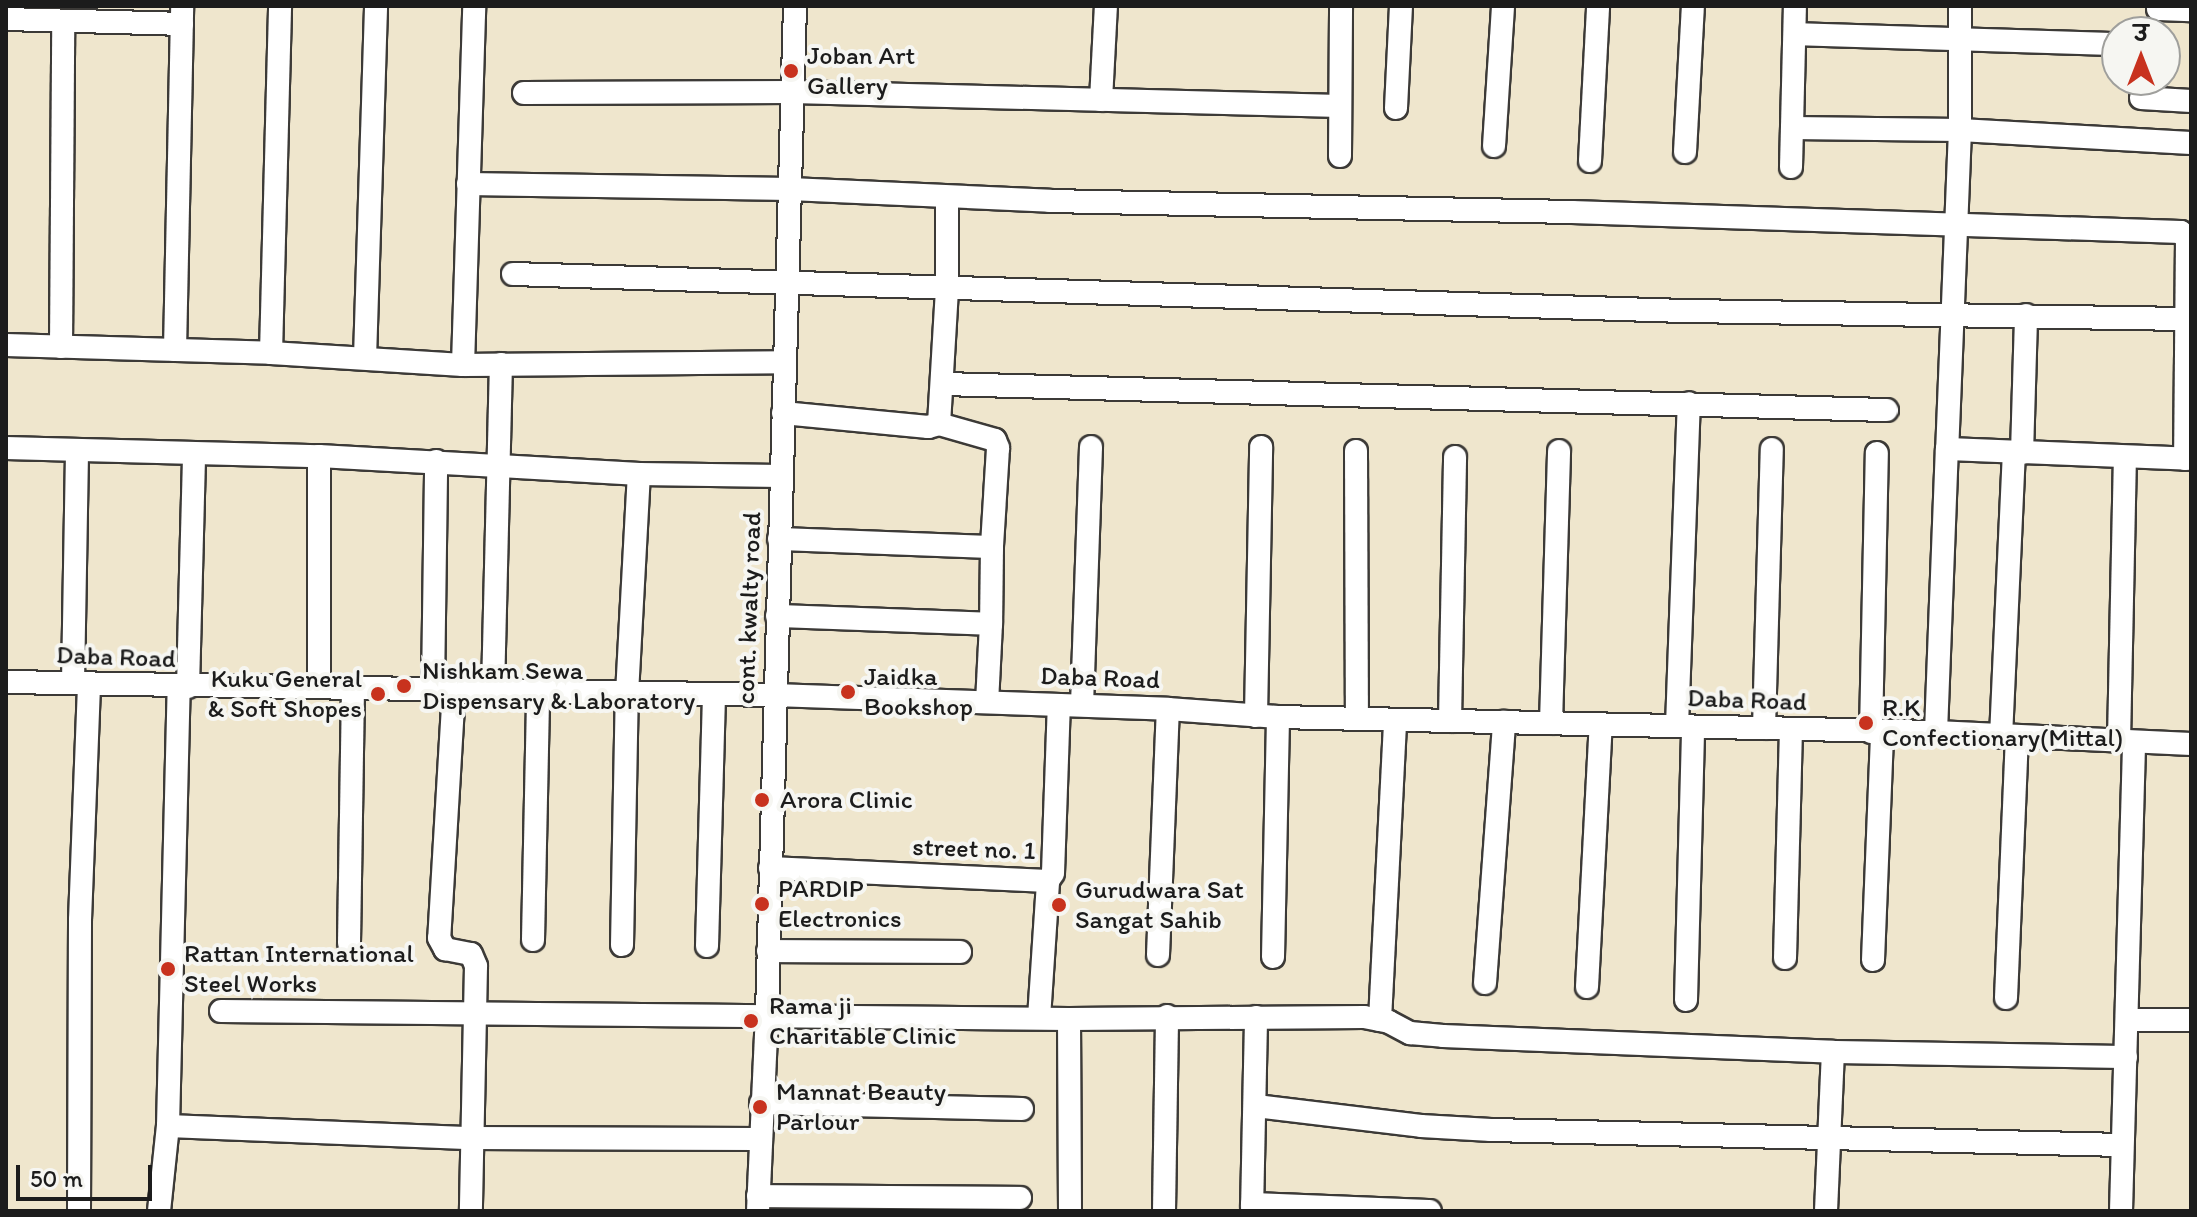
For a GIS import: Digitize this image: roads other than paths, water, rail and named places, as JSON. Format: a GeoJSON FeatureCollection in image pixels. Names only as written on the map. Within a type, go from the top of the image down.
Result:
{"type":"FeatureCollection","features":[{"type":"Feature","properties":{"kind":"street"},"geometry":{"type":"LineString","coordinates":[[271,353],[280,6]]}},
{"type":"Feature","properties":{"kind":"street"},"geometry":{"type":"LineString","coordinates":[[365,358],[376,6]]}},
{"type":"Feature","properties":{"kind":"street"},"geometry":{"type":"LineString","coordinates":[[463,365],[474,6]]}},
{"type":"Feature","properties":{"kind":"street","name":"cont. kwalty road"},"geometry":{"type":"LineString","coordinates":[[758,1203],[767,1014],[795,6]]}},
{"type":"Feature","properties":{"kind":"street"},"geometry":{"type":"LineString","coordinates":[[1101,100],[1106,6]]}},
{"type":"Feature","properties":{"kind":"street"},"geometry":{"type":"LineString","coordinates":[[1340,156],[1341,6]]}},
{"type":"Feature","properties":{"kind":"street"},"geometry":{"type":"LineString","coordinates":[[1396,108],[1401,6]]}},
{"type":"Feature","properties":{"kind":"street"},"geometry":{"type":"LineString","coordinates":[[1494,146],[1503,6]]}},
{"type":"Feature","properties":{"kind":"street"},"geometry":{"type":"LineString","coordinates":[[1590,161],[1598,6]]}},
{"type":"Feature","properties":{"kind":"street"},"geometry":{"type":"LineString","coordinates":[[1685,152],[1693,6]]}},
{"type":"Feature","properties":{"kind":"street"},"geometry":{"type":"LineString","coordinates":[[1791,167],[1795,6]]}},
{"type":"Feature","properties":{"kind":"street"},"geometry":{"type":"LineString","coordinates":[[1936,732],[1954,314],[1960,130],[1960,6]]}},
{"type":"Feature","properties":{"kind":"street"},"geometry":{"type":"LineString","coordinates":[[2158,9],[2191,10]]}},
{"type":"Feature","properties":{"kind":"street"},"geometry":{"type":"LineString","coordinates":[[6,19],[63,21],[182,15],[175,350]]}},
{"type":"Feature","properties":{"kind":"street"},"geometry":{"type":"LineString","coordinates":[[61,347],[63,21]]}},
{"type":"Feature","properties":{"kind":"street"},"geometry":{"type":"LineString","coordinates":[[1795,34],[1959,36],[2101,43]]}},
{"type":"Feature","properties":{"kind":"street"},"geometry":{"type":"LineString","coordinates":[[524,93],[792,92],[1340,106]]}},
{"type":"Feature","properties":{"kind":"street"},"geometry":{"type":"LineString","coordinates":[[2141,98],[2191,101]]}},
{"type":"Feature","properties":{"kind":"street"},"geometry":{"type":"LineString","coordinates":[[1792,128],[1960,130],[2191,143]]}},
{"type":"Feature","properties":{"kind":"street"},"geometry":{"type":"LineString","coordinates":[[468,184],[790,189],[947,198],[1956,223],[2181,232],[2187,240],[2188,459],[1947,449]]}},
{"type":"Feature","properties":{"kind":"street"},"geometry":{"type":"LineString","coordinates":[[939,424],[947,289],[947,198]]}},
{"type":"Feature","properties":{"kind":"street"},"geometry":{"type":"LineString","coordinates":[[513,274],[1687,311],[2187,319]]}},
{"type":"Feature","properties":{"kind":"street"},"geometry":{"type":"LineString","coordinates":[[2006,998],[2009,738],[2018,453],[2026,315]]}},
{"type":"Feature","properties":{"kind":"street"},"geometry":{"type":"LineString","coordinates":[[6,345],[271,353],[463,365],[784,362]]}},
{"type":"Feature","properties":{"kind":"street"},"geometry":{"type":"LineString","coordinates":[[493,690],[501,364]]}},
{"type":"Feature","properties":{"kind":"street"},"geometry":{"type":"LineString","coordinates":[[943,384],[1887,410]]}},
{"type":"Feature","properties":{"kind":"street"},"geometry":{"type":"LineString","coordinates":[[1686,1000],[1682,533],[1689,403]]}},
{"type":"Feature","properties":{"kind":"street"},"geometry":{"type":"LineString","coordinates":[[783,413],[928,427],[939,424],[990,438],[997,444],[987,702]]}},
{"type":"Feature","properties":{"kind":"street"},"geometry":{"type":"LineString","coordinates":[[1082,705],[1091,447]]}},
{"type":"Feature","properties":{"kind":"street"},"geometry":{"type":"LineString","coordinates":[[1261,447],[1273,957]]}},
{"type":"Feature","properties":{"kind":"street"},"geometry":{"type":"LineString","coordinates":[[6,448],[319,456],[639,474],[781,476]]}},
{"type":"Feature","properties":{"kind":"street"},"geometry":{"type":"LineString","coordinates":[[1764,728],[1772,449]]}},
{"type":"Feature","properties":{"kind":"street"},"geometry":{"type":"LineString","coordinates":[[1356,451],[1357,718]]}},
{"type":"Feature","properties":{"kind":"street"},"geometry":{"type":"LineString","coordinates":[[1551,723],[1559,451]]}},
{"type":"Feature","properties":{"kind":"street"},"geometry":{"type":"LineString","coordinates":[[77,452],[81,682],[79,1211]]}},
{"type":"Feature","properties":{"kind":"street"},"geometry":{"type":"LineString","coordinates":[[1873,960],[1877,453]]}},
{"type":"Feature","properties":{"kind":"street"},"geometry":{"type":"LineString","coordinates":[[159,1211],[168,1126],[194,454]]}},
{"type":"Feature","properties":{"kind":"street"},"geometry":{"type":"LineString","coordinates":[[319,456],[319,687]]}},
{"type":"Feature","properties":{"kind":"street"},"geometry":{"type":"LineString","coordinates":[[1450,721],[1455,457]]}},
{"type":"Feature","properties":{"kind":"street"},"geometry":{"type":"LineString","coordinates":[[2121,1211],[2128,1020],[2125,457]]}},
{"type":"Feature","properties":{"kind":"street"},"geometry":{"type":"LineString","coordinates":[[436,461],[443,689],[439,938],[445,949],[467,953],[474,958],[471,1211]]}},
{"type":"Feature","properties":{"kind":"street"},"geometry":{"type":"LineString","coordinates":[[622,945],[627,694],[639,474]]}},
{"type":"Feature","properties":{"kind":"street"},"geometry":{"type":"LineString","coordinates":[[779,539],[992,547]]}},
{"type":"Feature","properties":{"kind":"street"},"geometry":{"type":"LineString","coordinates":[[777,616],[991,624]]}},
{"type":"Feature","properties":{"kind":"street","name":"Daba Road"},"geometry":{"type":"LineString","coordinates":[[6,682],[493,690],[538,694],[774,695],[1082,705],[1267,716],[1936,732],[2009,738],[2191,744]]}},
{"type":"Feature","properties":{"kind":"street"},"geometry":{"type":"LineString","coordinates":[[349,943],[353,688]]}},
{"type":"Feature","properties":{"kind":"street"},"geometry":{"type":"LineString","coordinates":[[533,940],[538,694]]}},
{"type":"Feature","properties":{"kind":"street"},"geometry":{"type":"LineString","coordinates":[[707,946],[714,695]]}},
{"type":"Feature","properties":{"kind":"street","name":"street no. 1"},"geometry":{"type":"LineString","coordinates":[[770,868],[1048,881],[1053,873],[1059,705]]}},
{"type":"Feature","properties":{"kind":"street"},"geometry":{"type":"LineString","coordinates":[[1158,955],[1168,709]]}},
{"type":"Feature","properties":{"kind":"street"},"geometry":{"type":"LineString","coordinates":[[1380,1020],[1395,720]]}},
{"type":"Feature","properties":{"kind":"street"},"geometry":{"type":"LineString","coordinates":[[1485,983],[1504,722]]}},
{"type":"Feature","properties":{"kind":"street"},"geometry":{"type":"LineString","coordinates":[[1587,987],[1601,724]]}},
{"type":"Feature","properties":{"kind":"street"},"geometry":{"type":"LineString","coordinates":[[1785,958],[1791,730]]}},
{"type":"Feature","properties":{"kind":"street"},"geometry":{"type":"LineString","coordinates":[[1039,1018],[1048,881]]}},
{"type":"Feature","properties":{"kind":"street"},"geometry":{"type":"LineString","coordinates":[[768,951],[960,952]]}},
{"type":"Feature","properties":{"kind":"street"},"geometry":{"type":"LineString","coordinates":[[221,1011],[1069,1019],[1256,1017],[1380,1020],[1421,1034],[1833,1052],[2126,1057]]}},
{"type":"Feature","properties":{"kind":"street"},"geometry":{"type":"LineString","coordinates":[[1164,1211],[1167,1016]]}},
{"type":"Feature","properties":{"kind":"street"},"geometry":{"type":"LineString","coordinates":[[1256,1017],[1252,1207],[1430,1211]]}},
{"type":"Feature","properties":{"kind":"street"},"geometry":{"type":"LineString","coordinates":[[1069,1019],[1070,1211]]}},
{"type":"Feature","properties":{"kind":"street"},"geometry":{"type":"LineString","coordinates":[[2128,1020],[2191,1020]]}},
{"type":"Feature","properties":{"kind":"street"},"geometry":{"type":"LineString","coordinates":[[1826,1211],[1833,1052]]}},
{"type":"Feature","properties":{"kind":"street"},"geometry":{"type":"LineString","coordinates":[[761,1103],[1022,1109]]}},
{"type":"Feature","properties":{"kind":"street"},"geometry":{"type":"LineString","coordinates":[[1256,1106],[1421,1126],[1491,1130],[2122,1145]]}},
{"type":"Feature","properties":{"kind":"street"},"geometry":{"type":"LineString","coordinates":[[168,1126],[472,1138],[760,1139]]}},
{"type":"Feature","properties":{"kind":"street"},"geometry":{"type":"LineString","coordinates":[[758,1203],[1020,1198]]}},
{"type":"Feature","properties":{"kind":"place","name":"Joban Art Gallery"},"geometry":{"type":"Point","coordinates":[791,71]}},
{"type":"Feature","properties":{"kind":"place","name":"Nishkam Sewa Dispensary & Laboratory"},"geometry":{"type":"Point","coordinates":[404,686]}},
{"type":"Feature","properties":{"kind":"place","name":"Jaidka Bookshop"},"geometry":{"type":"Point","coordinates":[848,692]}},
{"type":"Feature","properties":{"kind":"place","name":"Kuku General & Soft Shopes"},"geometry":{"type":"Point","coordinates":[378,694]}},
{"type":"Feature","properties":{"kind":"place","name":"R.K Confectionary(Mittal)"},"geometry":{"type":"Point","coordinates":[1866,723]}},
{"type":"Feature","properties":{"kind":"place","name":"Arora Clinic"},"geometry":{"type":"Point","coordinates":[762,800]}},
{"type":"Feature","properties":{"kind":"place","name":"PARDIP Electronics"},"geometry":{"type":"Point","coordinates":[762,904]}},
{"type":"Feature","properties":{"kind":"place","name":"Gurudwara Sat Sangat Sahib"},"geometry":{"type":"Point","coordinates":[1059,905]}},
{"type":"Feature","properties":{"kind":"place","name":"Rattan International Steel Works"},"geometry":{"type":"Point","coordinates":[168,969]}},
{"type":"Feature","properties":{"kind":"place","name":"Rama ji Charitable Clinic"},"geometry":{"type":"Point","coordinates":[751,1021]}},
{"type":"Feature","properties":{"kind":"place","name":"Mannat Beauty Parlour"},"geometry":{"type":"Point","coordinates":[760,1107]}}]}
